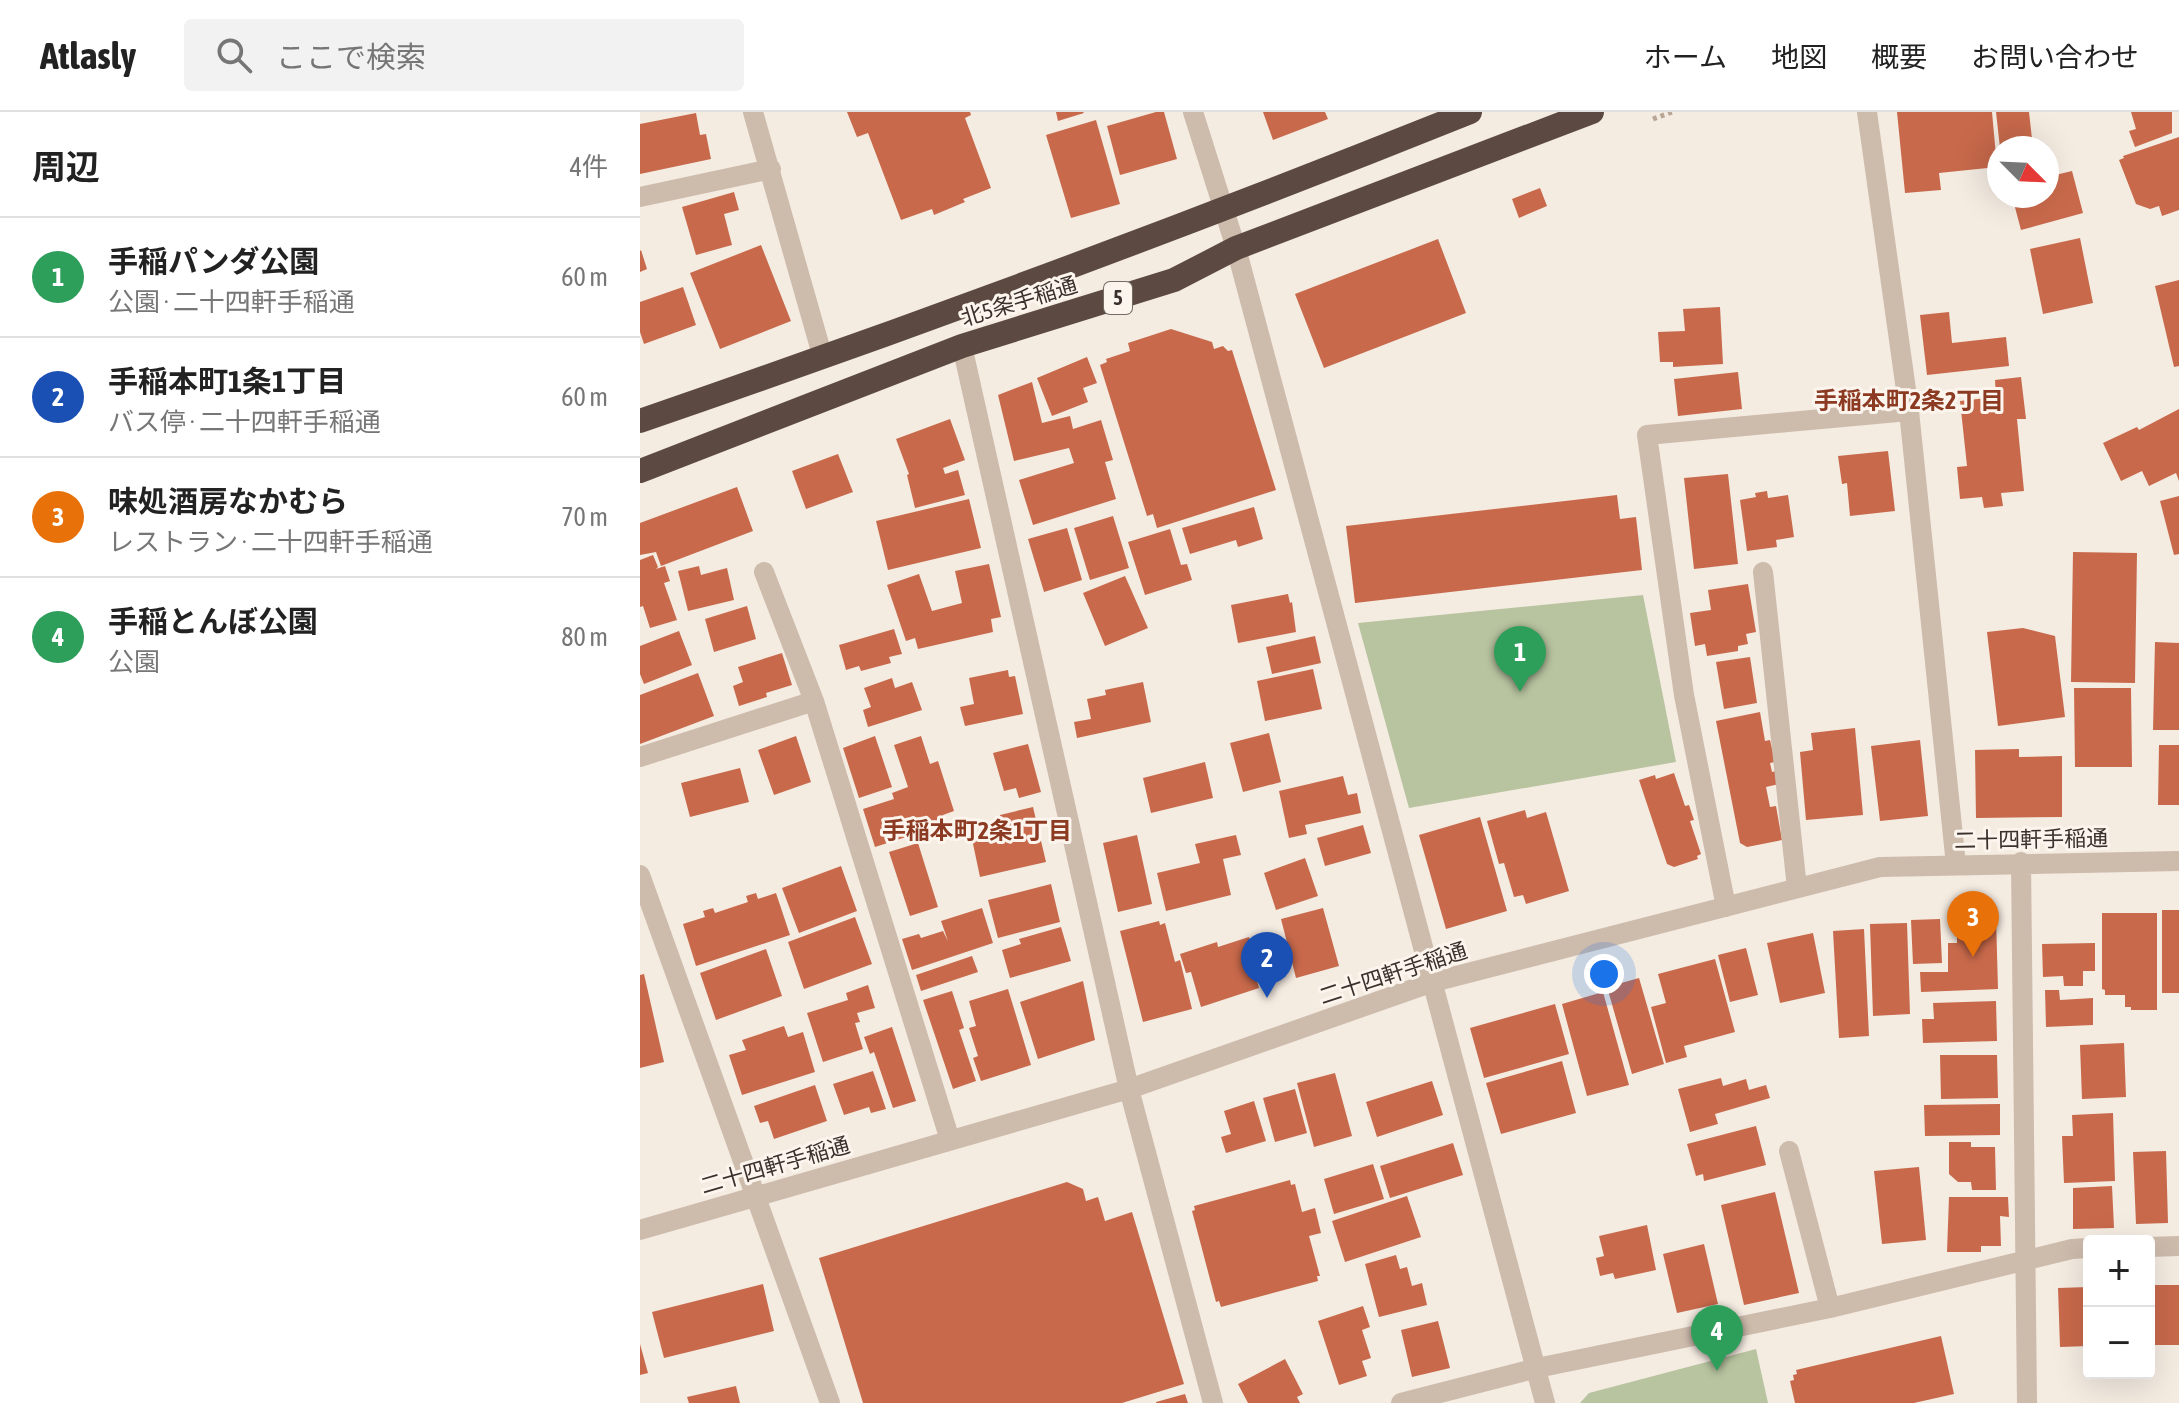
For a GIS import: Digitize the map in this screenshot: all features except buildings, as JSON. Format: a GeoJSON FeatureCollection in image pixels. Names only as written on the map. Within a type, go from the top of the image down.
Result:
{"type":"FeatureCollection","features":[{"type":"Feature","properties":{"kind":"highway","name":"北5条手稲通"},"geometry":{"type":"LineString","coordinates":[[640,421],[823,358],[1224,210],[1470,112]]}},
{"type":"Feature","properties":{"kind":"highway","name":"北5条手稲通"},"geometry":{"type":"LineString","coordinates":[[640,471],[962,346],[1174,280],[1236,248],[1592,112]]}},
{"type":"Feature","properties":{"kind":"street"},"geometry":{"type":"LineString","coordinates":[[753,112],[823,358]]}},
{"type":"Feature","properties":{"kind":"street"},"geometry":{"type":"LineString","coordinates":[[1193,112],[1236,248],[1545,1403]]}},
{"type":"Feature","properties":{"kind":"street"},"geometry":{"type":"LineString","coordinates":[[1867,112],[1909,411],[1956,865]]}},
{"type":"Feature","properties":{"kind":"street"},"geometry":{"type":"LineString","coordinates":[[640,197],[771,169]]}},
{"type":"Feature","properties":{"kind":"street"},"geometry":{"type":"LineString","coordinates":[[962,346],[1129,1089],[1213,1403]]}},
{"type":"Feature","properties":{"kind":"street"},"geometry":{"type":"LineString","coordinates":[[1726,907],[1684,695],[1647,435],[1909,411]]}},
{"type":"Feature","properties":{"kind":"street"},"geometry":{"type":"LineString","coordinates":[[764,572],[814,701],[950,1140]]}},
{"type":"Feature","properties":{"kind":"street"},"geometry":{"type":"LineString","coordinates":[[1763,572],[1797,888]]}},
{"type":"Feature","properties":{"kind":"street"},"geometry":{"type":"LineString","coordinates":[[640,757],[814,701]]}},
{"type":"Feature","properties":{"kind":"street","name":"二十四軒手稲通"},"geometry":{"type":"LineString","coordinates":[[640,1230],[1129,1089],[1433,982],[1880,867],[2179,861]]}},
{"type":"Feature","properties":{"kind":"street"},"geometry":{"type":"LineString","coordinates":[[2021,862],[2027,1403]]}},
{"type":"Feature","properties":{"kind":"street"},"geometry":{"type":"LineString","coordinates":[[640,875],[830,1403]]}},
{"type":"Feature","properties":{"kind":"street"},"geometry":{"type":"LineString","coordinates":[[1789,1151],[1830,1308]]}},
{"type":"Feature","properties":{"kind":"street"},"geometry":{"type":"LineString","coordinates":[[2155,1247],[2179,1246]]}},
{"type":"Feature","properties":{"kind":"street"},"geometry":{"type":"LineString","coordinates":[[1401,1403],[1537,1368],[1830,1308],[2083,1248]]}},
{"type":"Feature","properties":{"kind":"path"},"geometry":{"type":"LineString","coordinates":[[1653,119],[1672,112]]}},
{"type":"Feature","properties":{"kind":"green space"},"geometry":{"type":"Polygon","coordinates":[[[1643,595],[1676,762],[1409,808],[1358,623],[1643,595]]]}},
{"type":"Feature","properties":{"kind":"green space"},"geometry":{"type":"Polygon","coordinates":[[[1756,1349],[1768,1403],[1580,1403],[1589,1393],[1756,1349]]]}},
{"type":"Feature","properties":{"kind":"place","name":"手稲パンダ公園"},"geometry":{"type":"Point","coordinates":[1520,692]}},
{"type":"Feature","properties":{"kind":"place","name":"味処酒房なかむら"},"geometry":{"type":"Point","coordinates":[1973,957]}},
{"type":"Feature","properties":{"kind":"place","name":"手稲本町1条1丁目"},"geometry":{"type":"Point","coordinates":[1267,998]}},
{"type":"Feature","properties":{"kind":"place","name":"手稲とんぼ公園"},"geometry":{"type":"Point","coordinates":[1717,1371]}},
{"type":"Feature","properties":{"kind":"district","name":"手稲本町2条2丁目"},"geometry":{"type":"Point","coordinates":[1909,401]}},
{"type":"Feature","properties":{"kind":"district","name":"手稲本町2条1丁目"},"geometry":{"type":"Point","coordinates":[977,831]}}]}
